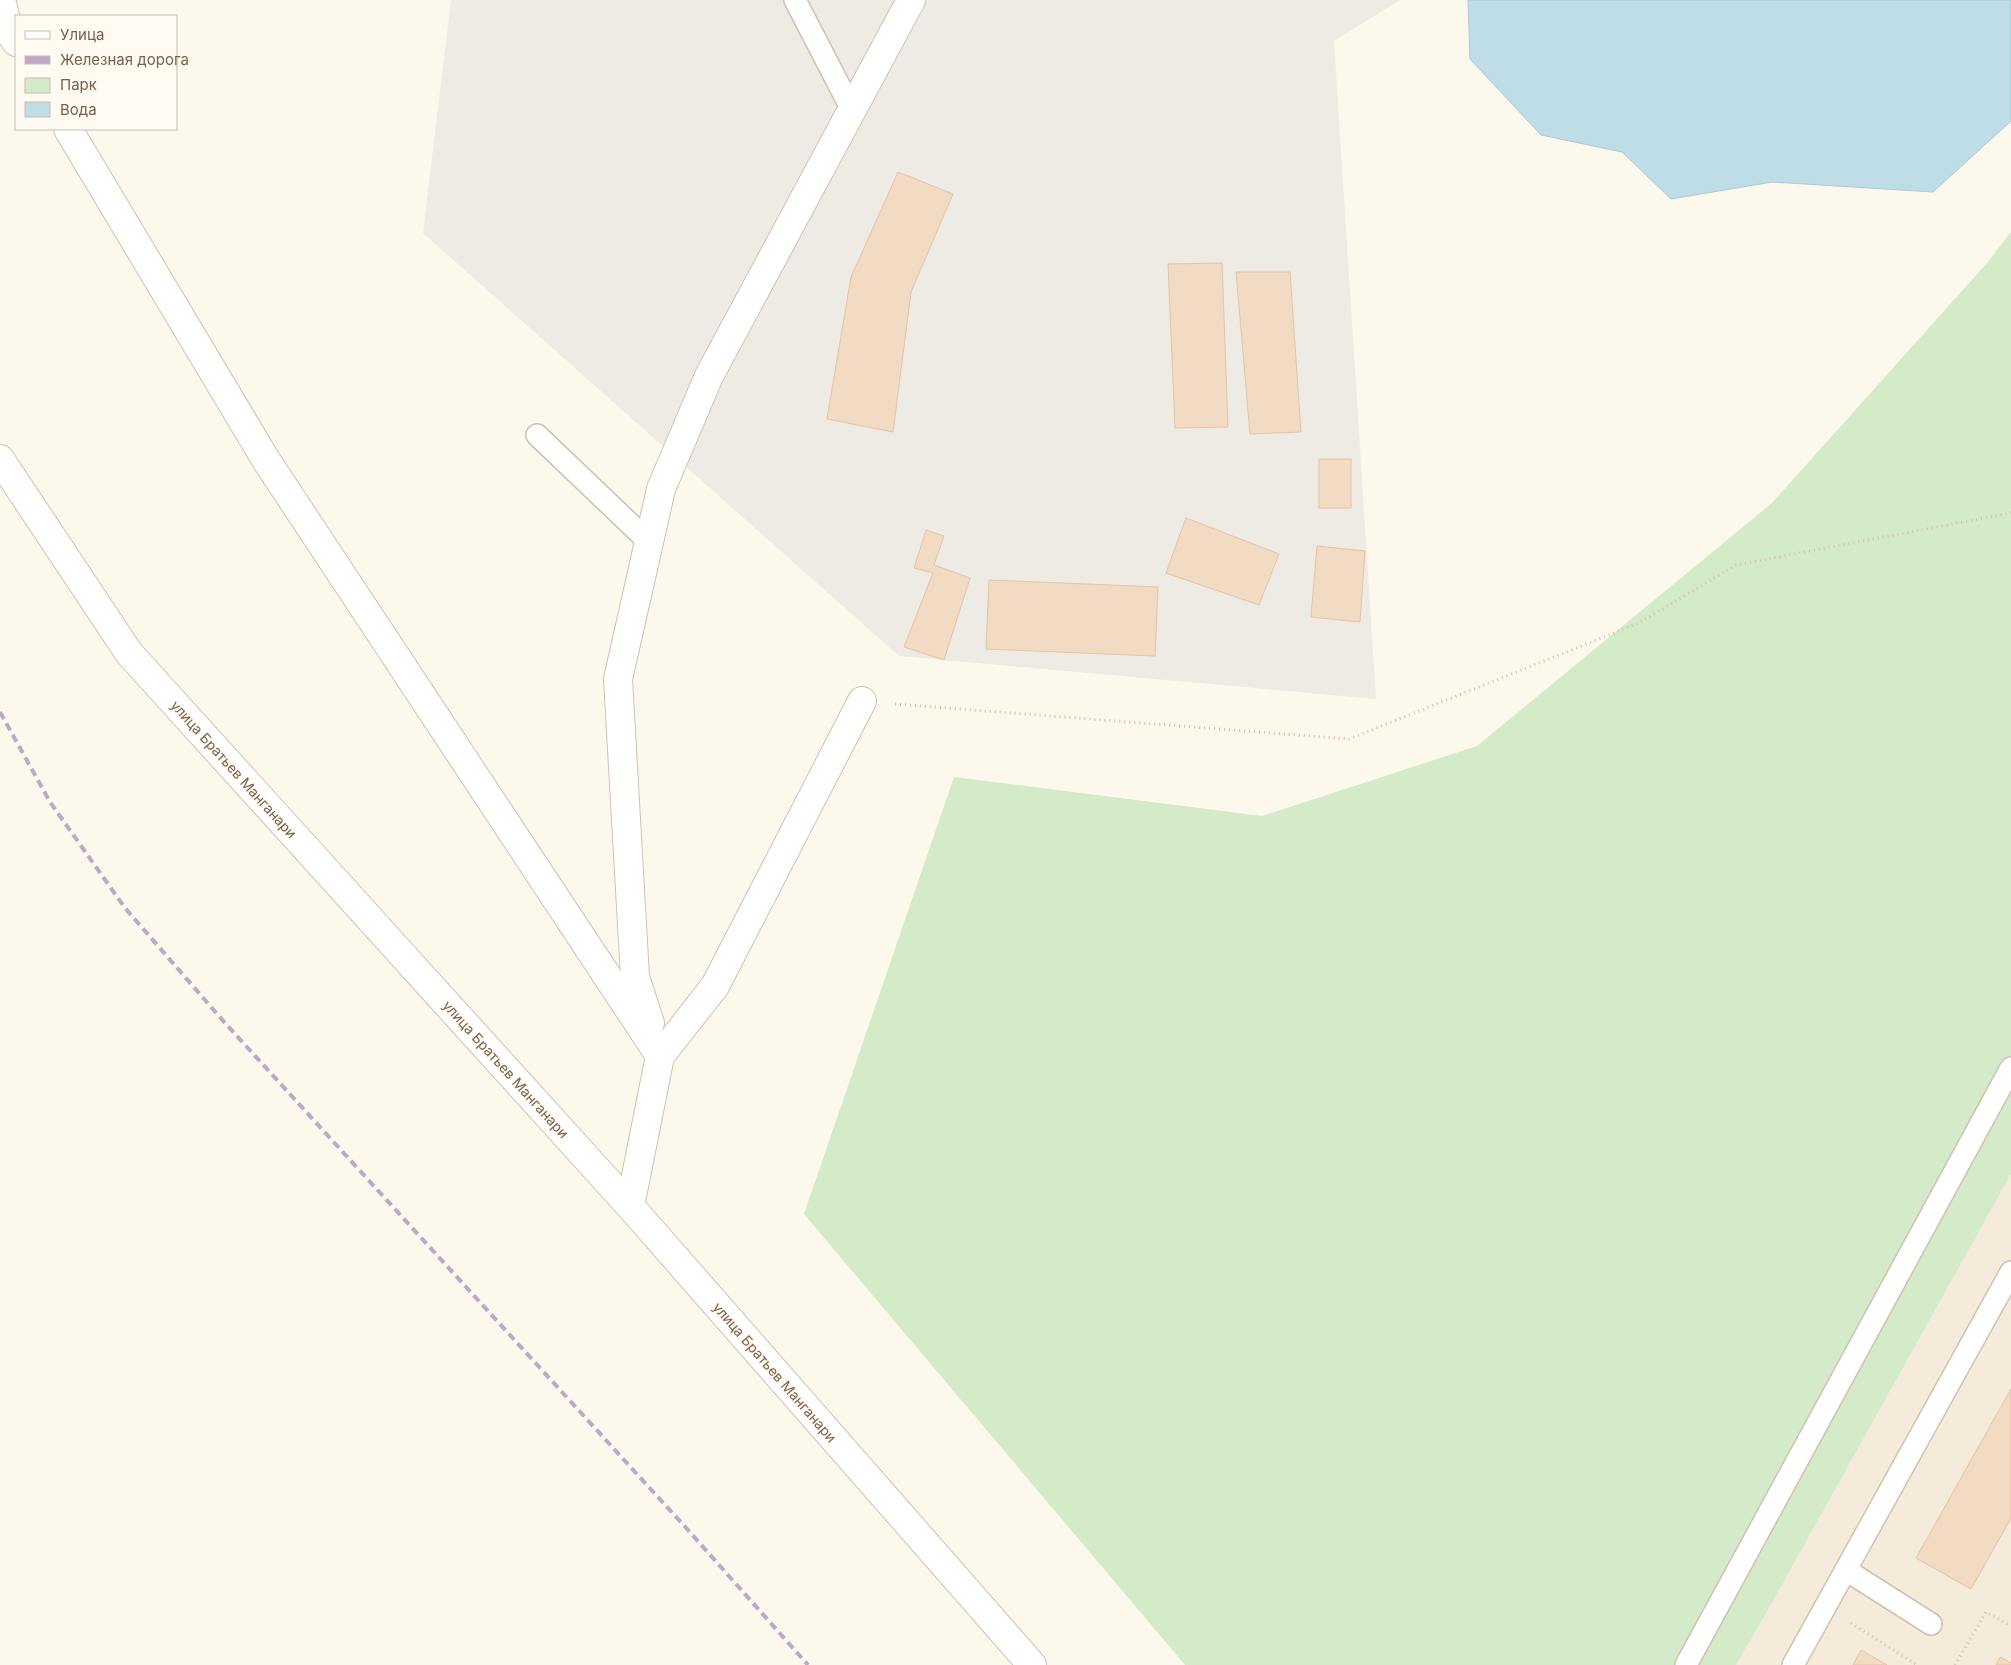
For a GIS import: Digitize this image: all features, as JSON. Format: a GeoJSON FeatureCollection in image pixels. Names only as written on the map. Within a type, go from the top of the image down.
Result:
{"type":"FeatureCollection","features":[{"type":"Feature","properties":{"kind":"street"},"geometry":{"type":"LineString","coordinates":[[1,0],[15,40]]}},
{"type":"Feature","properties":{"kind":"street"},"geometry":{"type":"LineString","coordinates":[[660,1056],[635,977],[618,679],[661,489],[709,376],[911,0]]}},
{"type":"Feature","properties":{"kind":"street"},"geometry":{"type":"LineString","coordinates":[[69,130],[266,460],[660,1056]]}},
{"type":"Feature","properties":{"kind":"street","name":"улица Братьев Манганари"},"geometry":{"type":"LineString","coordinates":[[0,459],[129,653],[630,1206],[1032,1665]]}},
{"type":"Feature","properties":{"kind":"street"},"geometry":{"type":"LineString","coordinates":[[630,1206],[660,1056],[715,986],[862,701]]}},
{"type":"Feature","properties":{"kind":"lane"},"geometry":{"type":"LineString","coordinates":[[795,0],[852,110]]}},
{"type":"Feature","properties":{"kind":"lane"},"geometry":{"type":"LineString","coordinates":[[537,435],[649,542]]}},
{"type":"Feature","properties":{"kind":"lane"},"geometry":{"type":"LineString","coordinates":[[1686,1665],[2011,1068]]}},
{"type":"Feature","properties":{"kind":"lane"},"geometry":{"type":"LineString","coordinates":[[1793,1665],[2011,1272]]}},
{"type":"Feature","properties":{"kind":"lane"},"geometry":{"type":"LineString","coordinates":[[1846,1570],[1931,1624]]}},
{"type":"Feature","properties":{"kind":"path"},"geometry":{"type":"LineString","coordinates":[[862,701],[1349,739],[1639,623],[1736,565],[2011,513]]}},
{"type":"Feature","properties":{"kind":"path"},"geometry":{"type":"LineString","coordinates":[[1955,1665],[1986,1612],[2011,1626]]}},
{"type":"Feature","properties":{"kind":"path"},"geometry":{"type":"LineString","coordinates":[[1848,1621],[1917,1665]]}},
{"type":"Feature","properties":{"kind":"shaded area"},"geometry":{"type":"Polygon","coordinates":[[[451,0],[1400,0],[1334,41],[1376,699],[899,656],[423,233],[451,0]]]}},
{"type":"Feature","properties":{"kind":"shaded area"},"geometry":{"type":"Polygon","coordinates":[[[2011,1174],[2011,1665],[1736,1665],[1773,1601],[2011,1174]]]}},
{"type":"Feature","properties":{"kind":"green space"},"geometry":{"type":"Polygon","coordinates":[[[2011,232],[2011,1174],[1773,1601],[1736,1665],[1185,1665],[804,1214],[954,777],[1262,816],[1477,746],[1772,503],[1987,263],[2011,232]]]}},
{"type":"Feature","properties":{"kind":"water"},"geometry":{"type":"Polygon","coordinates":[[[1468,0],[2011,0],[2011,121],[1933,192],[1772,182],[1671,199],[1622,152],[1541,135],[1470,59],[1468,0]]]}},
{"type":"Feature","properties":{"kind":"building"},"geometry":{"type":"Polygon","coordinates":[[[898,172],[953,194],[911,292],[893,432],[827,419],[851,277],[898,172]]]}},
{"type":"Feature","properties":{"kind":"building"},"geometry":{"type":"Polygon","coordinates":[[[1222,263],[1228,427],[1175,428],[1168,264],[1222,263]]]}},
{"type":"Feature","properties":{"kind":"building"},"geometry":{"type":"Polygon","coordinates":[[[1236,272],[1290,272],[1301,432],[1250,434],[1236,272]]]}},
{"type":"Feature","properties":{"kind":"building"},"geometry":{"type":"Polygon","coordinates":[[[1319,459],[1351,459],[1351,508],[1319,508],[1319,459]]]}},
{"type":"Feature","properties":{"kind":"building"},"geometry":{"type":"Polygon","coordinates":[[[1186,518],[1279,554],[1259,605],[1166,573],[1186,518]]]}},
{"type":"Feature","properties":{"kind":"building"},"geometry":{"type":"Polygon","coordinates":[[[926,530],[944,536],[934,565],[970,578],[944,660],[904,647],[933,573],[914,568],[926,530]]]}},
{"type":"Feature","properties":{"kind":"building"},"geometry":{"type":"Polygon","coordinates":[[[1317,546],[1365,551],[1360,622],[1311,617],[1317,546]]]}},
{"type":"Feature","properties":{"kind":"building"},"geometry":{"type":"Polygon","coordinates":[[[989,580],[1158,587],[1155,656],[986,649],[989,580]]]}},
{"type":"Feature","properties":{"kind":"building"},"geometry":{"type":"Polygon","coordinates":[[[2011,1389],[2011,1518],[1971,1589],[1916,1558],[2011,1389]]]}},
{"type":"Feature","properties":{"kind":"building"},"geometry":{"type":"Polygon","coordinates":[[[1861,1650],[1887,1665],[1853,1665],[1861,1650]]]}},
{"type":"Feature","properties":{"kind":"building"},"geometry":{"type":"Polygon","coordinates":[[[2000,1657],[2011,1663],[2011,1665],[1996,1665],[2000,1657]]]}},
{"type":"Feature","properties":{"kind":"railway"},"geometry":{"type":"LineString","coordinates":[[0,712],[50,802],[125,908],[225,1023],[688,1530],[808,1665]]}}]}
